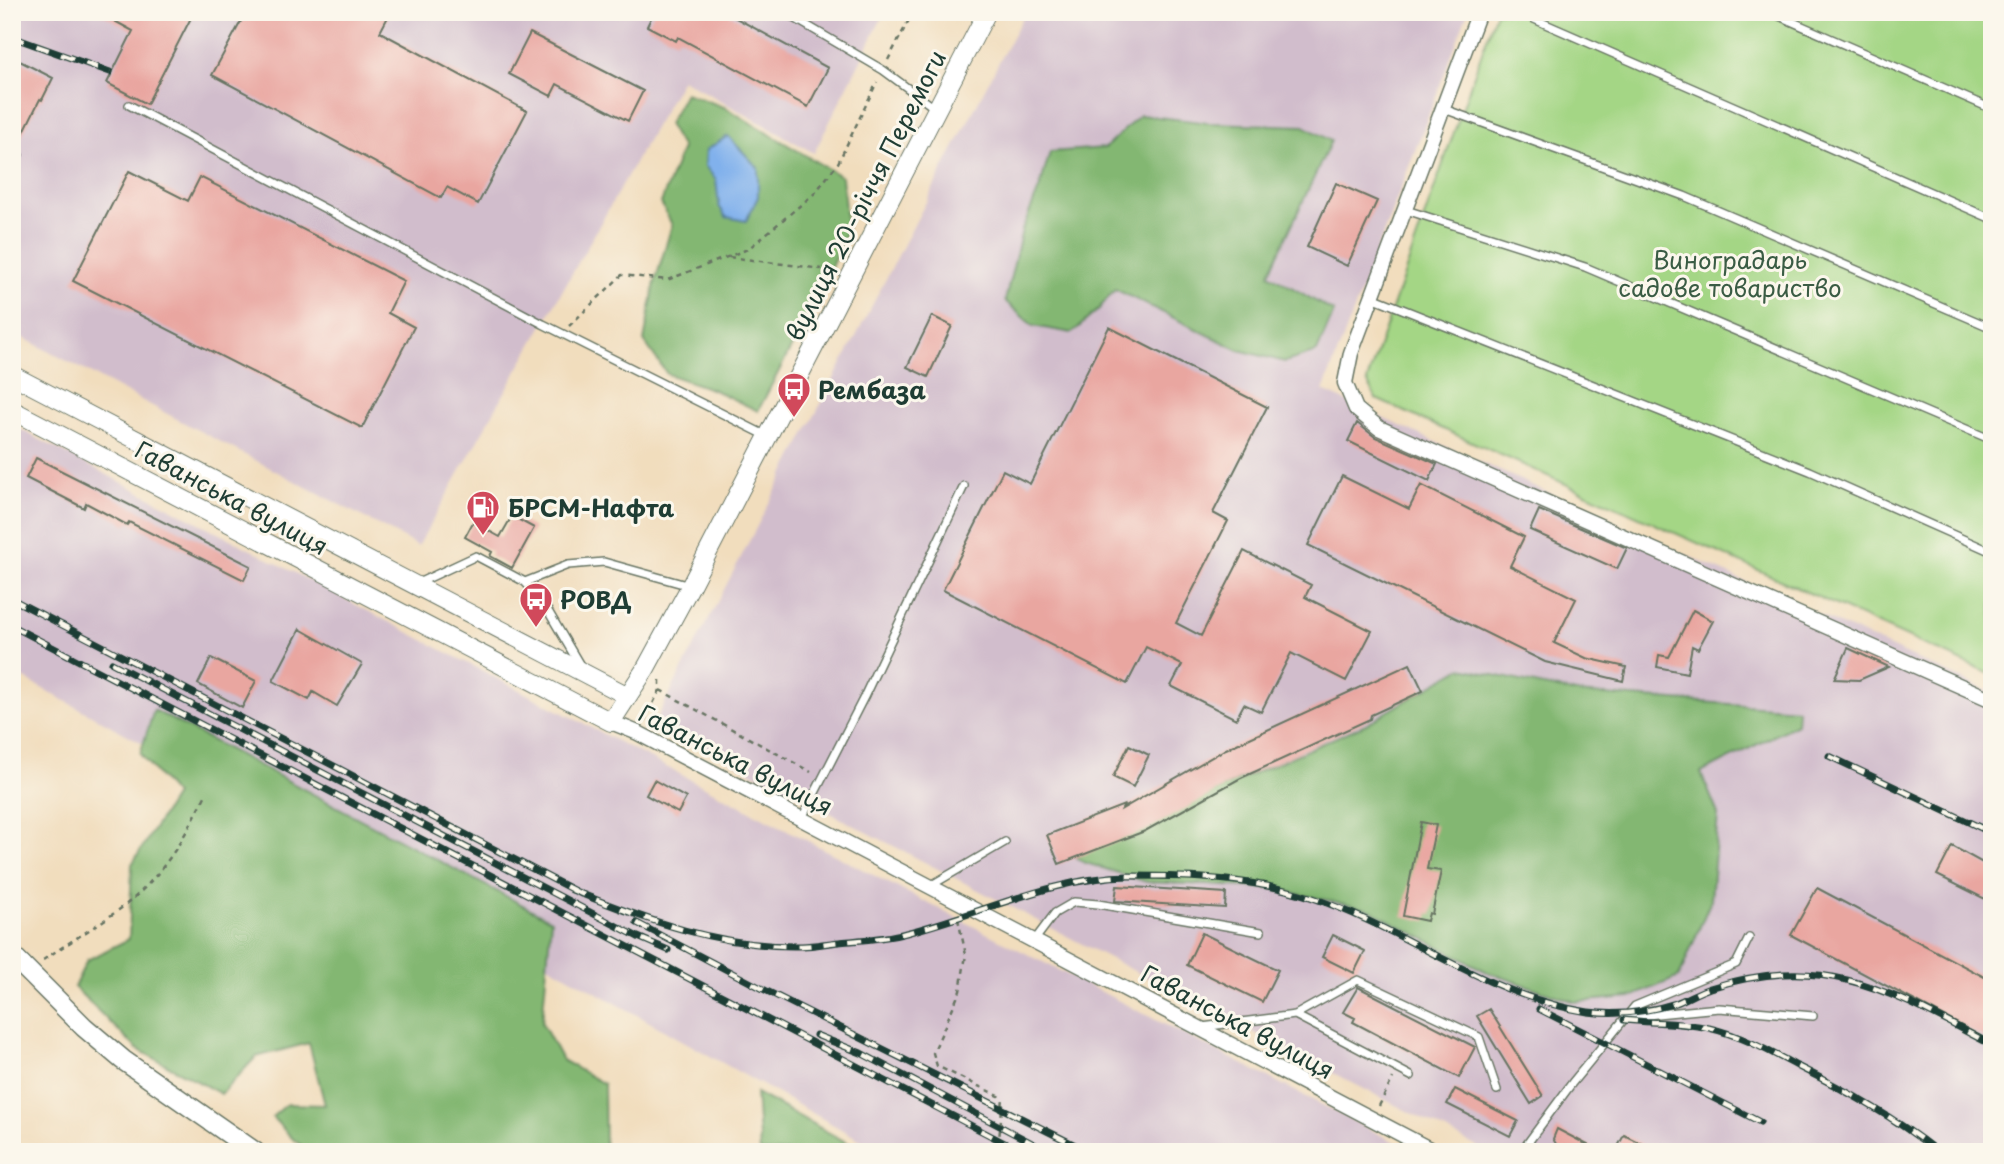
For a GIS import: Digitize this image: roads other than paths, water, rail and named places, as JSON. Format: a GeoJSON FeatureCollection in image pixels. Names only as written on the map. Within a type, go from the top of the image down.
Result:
{"type":"FeatureCollection","features":[{"type":"Feature","properties":{"kind":"main road"},"geometry":{"type":"LineString","coordinates":[[12,955],[84,1027],[123,1060],[246,1149]]}},
{"type":"Feature","properties":{"kind":"street","name":"вулиця 20-річчя Перемоги"},"geometry":{"type":"LineString","coordinates":[[611,722],[646,668],[690,587],[987,12]]}},
{"type":"Feature","properties":{"kind":"street"},"geometry":{"type":"LineString","coordinates":[[1479,12],[1351,353],[1345,383],[1356,409],[1379,428],[1992,700]]}},
{"type":"Feature","properties":{"kind":"street","name":"Гаванська вулиця"},"geometry":{"type":"LineString","coordinates":[[12,375],[626,695]]}},
{"type":"Feature","properties":{"kind":"street","name":"Гаванська вулиця"},"geometry":{"type":"LineString","coordinates":[[12,410],[611,722],[638,733],[1436,1152]]}},
{"type":"Feature","properties":{"kind":"lane"},"geometry":{"type":"LineString","coordinates":[[784,12],[883,70],[937,109]]}},
{"type":"Feature","properties":{"kind":"lane"},"geometry":{"type":"LineString","coordinates":[[1518,12],[1992,219]]}},
{"type":"Feature","properties":{"kind":"lane"},"geometry":{"type":"LineString","coordinates":[[1770,12],[1992,109]]}},
{"type":"Feature","properties":{"kind":"lane"},"geometry":{"type":"LineString","coordinates":[[129,105],[562,333],[768,436]]}},
{"type":"Feature","properties":{"kind":"lane"},"geometry":{"type":"LineString","coordinates":[[1444,108],[1684,196],[1992,328]]}},
{"type":"Feature","properties":{"kind":"lane"},"geometry":{"type":"LineString","coordinates":[[1406,210],[1585,267],[1992,440]]}},
{"type":"Feature","properties":{"kind":"lane"},"geometry":{"type":"LineString","coordinates":[[1372,297],[1810,471],[1992,552]]}},
{"type":"Feature","properties":{"kind":"lane"},"geometry":{"type":"LineString","coordinates":[[801,820],[964,485]]}},
{"type":"Feature","properties":{"kind":"lane"},"geometry":{"type":"LineString","coordinates":[[415,584],[476,556],[525,582],[541,599],[584,674]]}},
{"type":"Feature","properties":{"kind":"lane"},"geometry":{"type":"LineString","coordinates":[[525,582],[568,565],[604,562],[690,587]]}},
{"type":"Feature","properties":{"kind":"lane"},"geometry":{"type":"LineString","coordinates":[[929,886],[1005,842]]}},
{"type":"Feature","properties":{"kind":"lane"},"geometry":{"type":"LineString","coordinates":[[1034,941],[1055,913],[1074,902],[1261,932]]}},
{"type":"Feature","properties":{"kind":"lane"},"geometry":{"type":"LineString","coordinates":[[1521,1152],[1572,1083],[1635,1006],[1736,964],[1749,938]]}},
{"type":"Feature","properties":{"kind":"lane"},"geometry":{"type":"LineString","coordinates":[[1198,1027],[1295,1015],[1358,980],[1479,1037],[1497,1090]]}},
{"type":"Feature","properties":{"kind":"lane"},"geometry":{"type":"LineString","coordinates":[[1626,1017],[1719,1008],[1813,1016]]}},
{"type":"Feature","properties":{"kind":"lane"},"geometry":{"type":"LineString","coordinates":[[1295,1015],[1411,1076]]}},
{"type":"Feature","properties":{"kind":"water"},"geometry":{"type":"Polygon","coordinates":[[[728,136],[758,168],[758,197],[746,221],[726,217],[719,206],[716,180],[705,166],[706,150],[728,136]]]}},
{"type":"Feature","properties":{"kind":"railway"},"geometry":{"type":"LineString","coordinates":[[12,37],[110,72]]}},
{"type":"Feature","properties":{"kind":"railway"},"geometry":{"type":"LineString","coordinates":[[12,151],[20,155]]}},
{"type":"Feature","properties":{"kind":"railway"},"geometry":{"type":"LineString","coordinates":[[12,599],[581,894]]}},
{"type":"Feature","properties":{"kind":"railway"},"geometry":{"type":"LineString","coordinates":[[12,626],[1022,1152]]}},
{"type":"Feature","properties":{"kind":"railway"},"geometry":{"type":"LineString","coordinates":[[112,663],[638,937],[668,950]]}},
{"type":"Feature","properties":{"kind":"railway"},"geometry":{"type":"LineString","coordinates":[[1829,756],[1992,833]]}},
{"type":"Feature","properties":{"kind":"railway"},"geometry":{"type":"LineString","coordinates":[[572,890],[684,930],[742,942],[802,946],[898,935],[1044,890],[1101,878],[1152,876],[1245,882],[1291,891],[1348,911],[1482,978],[1551,1004],[1588,1012],[1632,1012],[1676,1003],[1710,988],[1752,978],[1790,974],[1825,976],[1889,994],[1992,1045]]}},
{"type":"Feature","properties":{"kind":"railway"},"geometry":{"type":"LineString","coordinates":[[637,923],[1089,1152]]}},
{"type":"Feature","properties":{"kind":"railway"},"geometry":{"type":"LineString","coordinates":[[1539,1009],[1760,1122]]}},
{"type":"Feature","properties":{"kind":"railway"},"geometry":{"type":"LineString","coordinates":[[1624,1020],[1699,1026],[1743,1039],[1870,1105],[1938,1152]]}},
{"type":"Feature","properties":{"kind":"railway"},"geometry":{"type":"LineString","coordinates":[[816,1035],[861,1053],[1049,1152]]}},
{"type":"Feature","properties":{"kind":"place","name":"Рембаза"},"geometry":{"type":"Point","coordinates":[794,419]}},
{"type":"Feature","properties":{"kind":"place","name":"БРСМ-Нафта"},"geometry":{"type":"Point","coordinates":[483,537]}},
{"type":"Feature","properties":{"kind":"place","name":"РОВД"},"geometry":{"type":"Point","coordinates":[536,629]}},
{"type":"Feature","properties":{"kind":"park label","name":"Виноградарь садове товариство"},"geometry":{"type":"Point","coordinates":[1730,273]}}]}
